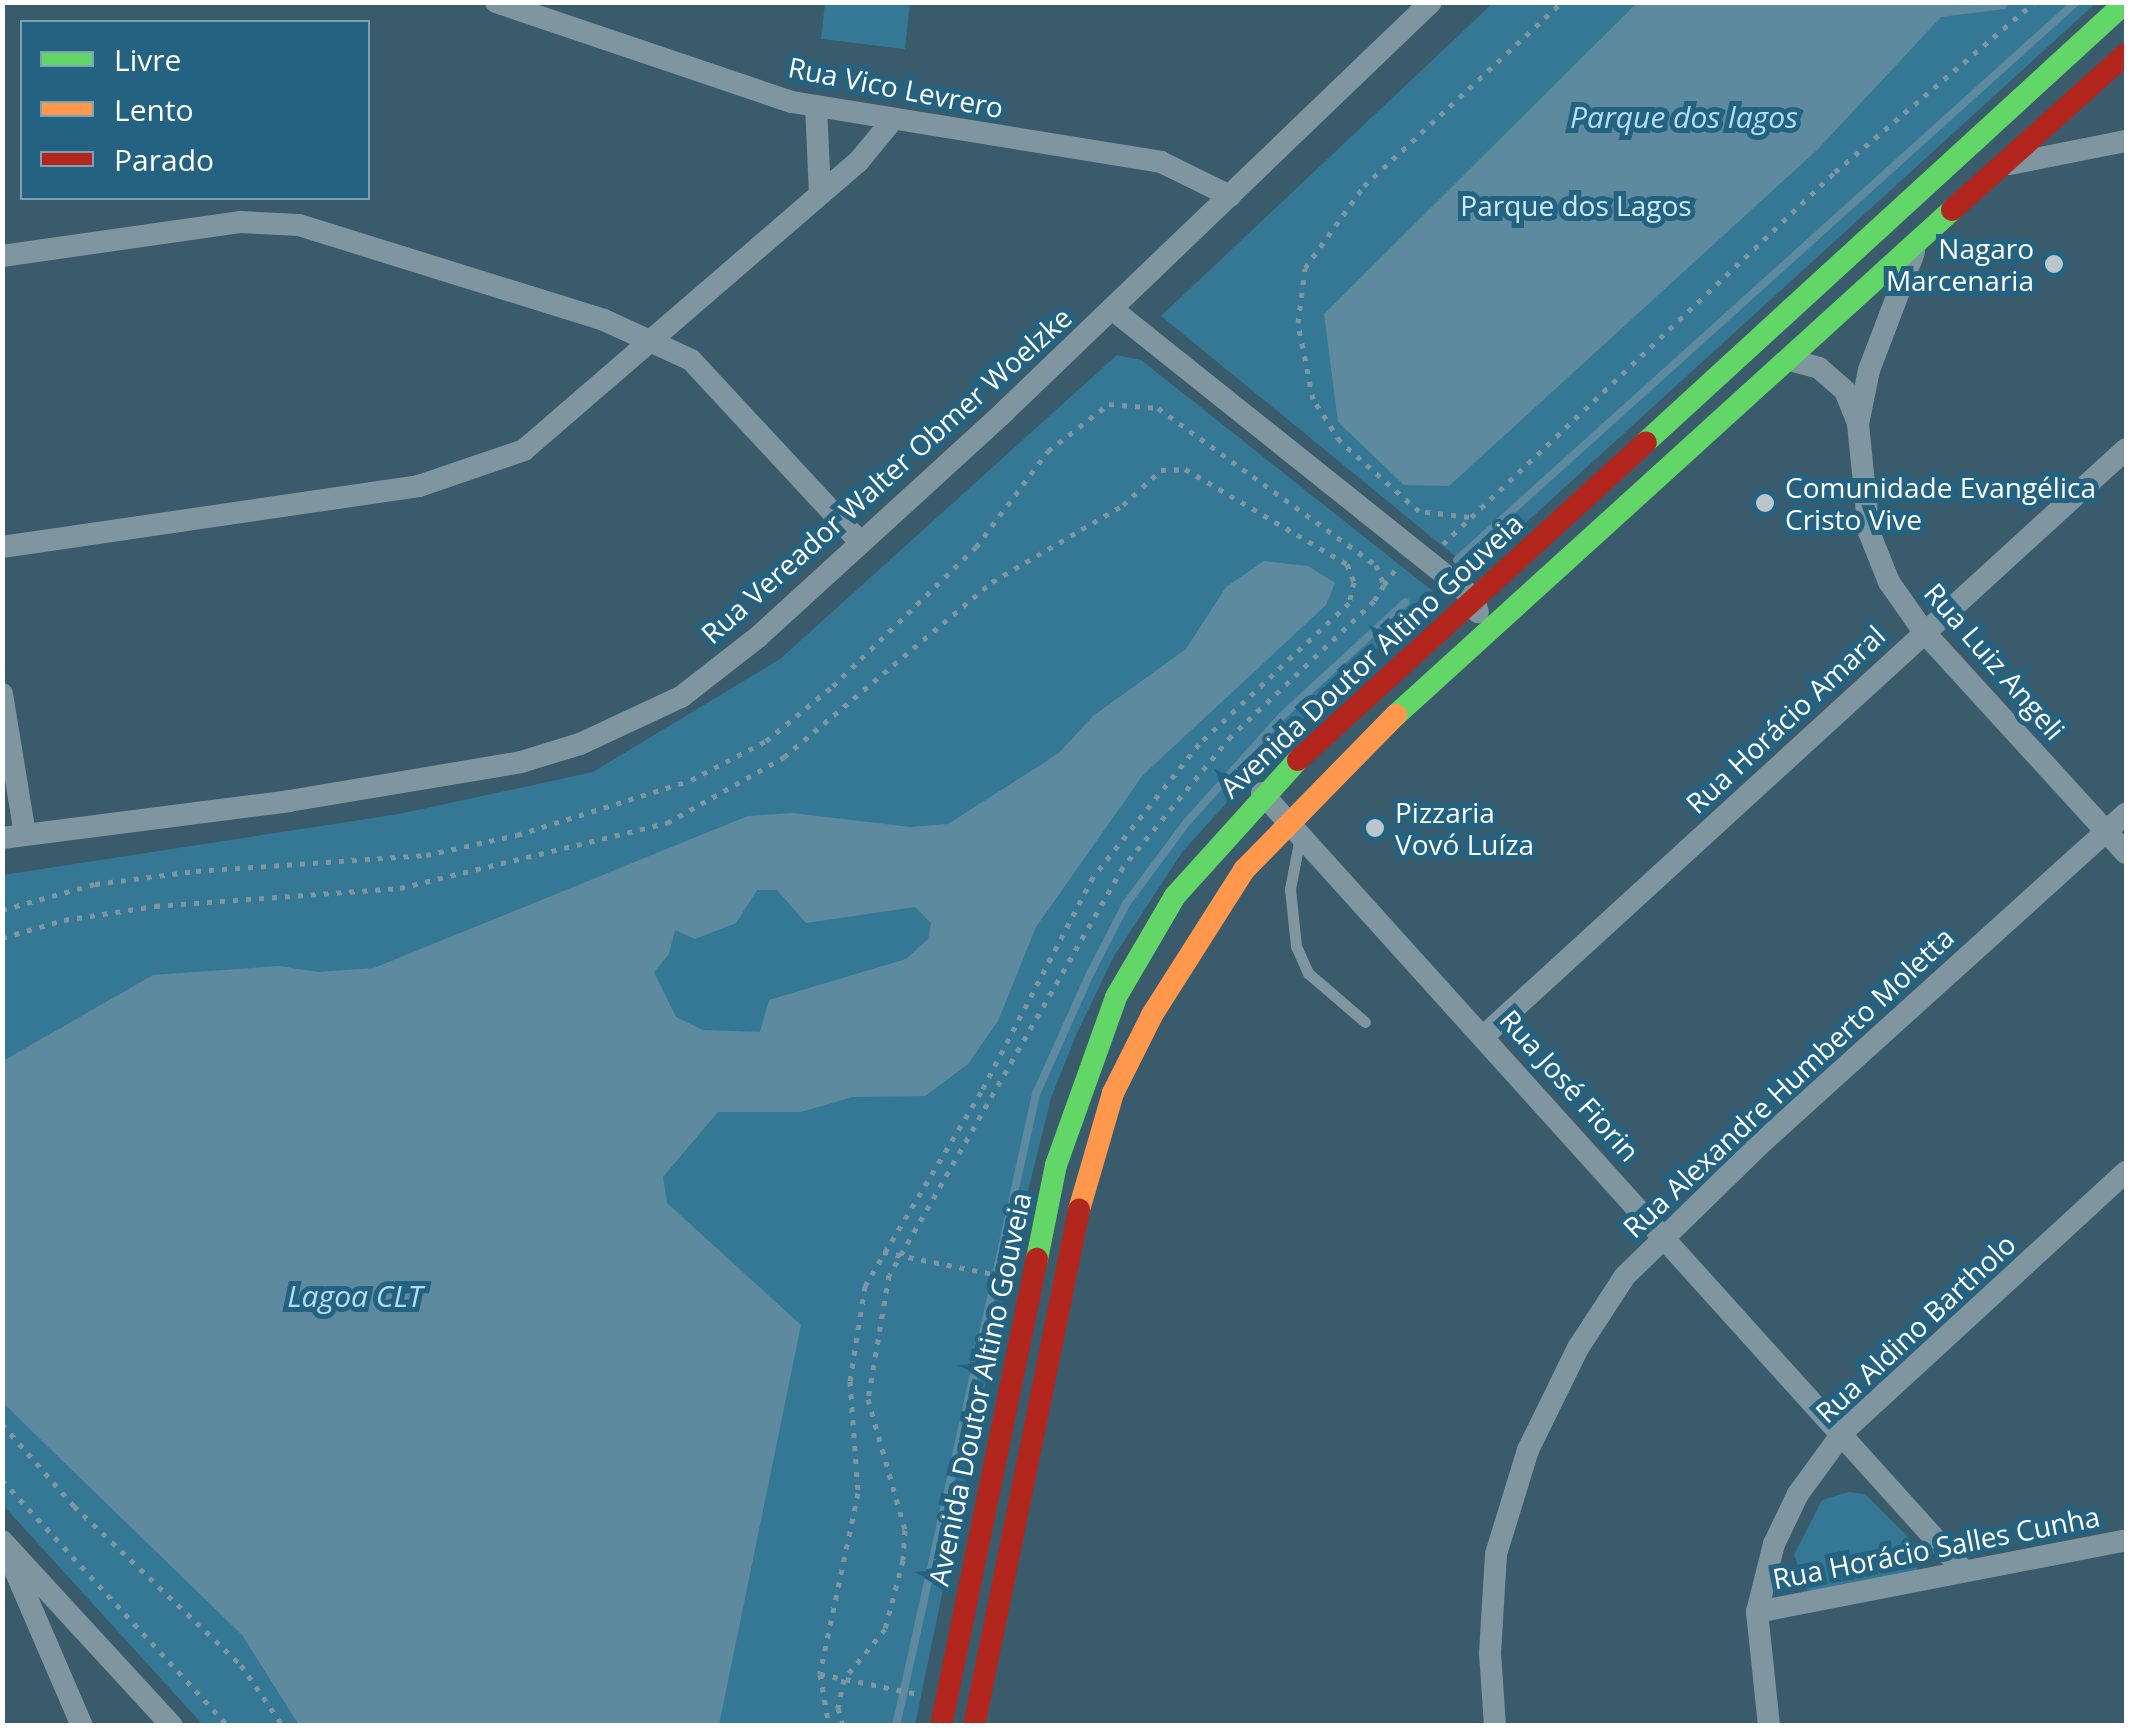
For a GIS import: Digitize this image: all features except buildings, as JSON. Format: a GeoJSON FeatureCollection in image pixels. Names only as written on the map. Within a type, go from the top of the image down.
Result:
{"type":"FeatureCollection","features":[{"type":"Feature","properties":{"kind":"main road","name":"Avenida Doutor Altino Gouveia"},"geometry":{"type":"LineString","coordinates":[[940,1726],[1056,1165],[1083,1077],[1116,997],[1175,896],[1262,793],[2126,2]]}},
{"type":"Feature","properties":{"kind":"main road","name":"Avenida Doutor Altino Gouveia"},"geometry":{"type":"LineString","coordinates":[[974,1726],[1085,1182],[1113,1093],[1206,924],[1244,870],[1294,830],[1446,664],[2010,164],[2126,54]]}},
{"type":"Feature","properties":{"kind":"main road"},"geometry":{"type":"LineString","coordinates":[[951,1675],[982,1679]]}},
{"type":"Feature","properties":{"kind":"street","name":"Rua Vico Levrero"},"geometry":{"type":"LineString","coordinates":[[496,2],[816,106],[892,122],[1161,162],[1230,196]]}},
{"type":"Feature","properties":{"kind":"street","name":"Rua Vereador Walter Obmer Woelzke"},"geometry":{"type":"LineString","coordinates":[[14,836],[462,773],[580,744],[681,697],[758,637],[1112,309],[1230,196],[1270,150],[1431,2]]}},
{"type":"Feature","properties":{"kind":"street"},"geometry":{"type":"LineString","coordinates":[[816,106],[820,194]]}},
{"type":"Feature","properties":{"kind":"street"},"geometry":{"type":"LineString","coordinates":[[2,547],[419,486],[472,472],[524,450],[657,340],[820,194],[892,122]]}},
{"type":"Feature","properties":{"kind":"street"},"geometry":{"type":"LineString","coordinates":[[2010,164],[2126,141]]}},
{"type":"Feature","properties":{"kind":"street"},"geometry":{"type":"LineString","coordinates":[[1890,217],[1915,249]]}},
{"type":"Feature","properties":{"kind":"street"},"geometry":{"type":"LineString","coordinates":[[2,256],[240,222],[300,225],[657,340],[692,360],[736,402],[860,542]]}},
{"type":"Feature","properties":{"kind":"street","name":"Rua Luiz Angeli"},"geometry":{"type":"LineString","coordinates":[[1915,249],[1869,370],[1858,424],[1869,532],[1889,582],[1924,632],[2126,854]]}},
{"type":"Feature","properties":{"kind":"street","name":"Rua Vereador Walter Obmer Woelzke"},"geometry":{"type":"LineString","coordinates":[[1112,309],[1473,598]]}},
{"type":"Feature","properties":{"kind":"street","name":"Rua Luiz Angeli"},"geometry":{"type":"LineString","coordinates":[[1790,360],[1834,376],[1858,424]]}},
{"type":"Feature","properties":{"kind":"street","name":"Rua Horácio Amaral"},"geometry":{"type":"LineString","coordinates":[[1485,1035],[2126,449]]}},
{"type":"Feature","properties":{"kind":"street"},"geometry":{"type":"LineString","coordinates":[[1446,664],[1476,624],[1473,598]]}},
{"type":"Feature","properties":{"kind":"street"},"geometry":{"type":"LineString","coordinates":[[2,694],[14,836]]}},
{"type":"Feature","properties":{"kind":"street","name":"Rua José Fiorin"},"geometry":{"type":"LineString","coordinates":[[1262,793],[1844,1431],[1964,1570]]}},
{"type":"Feature","properties":{"kind":"street","name":"Rua Alexandre Humberto Moletta"},"geometry":{"type":"LineString","coordinates":[[1494,1726],[1490,1653],[1496,1554],[1528,1450],[1578,1348],[1625,1276],[1665,1234],[2126,813]]}},
{"type":"Feature","properties":{"kind":"street","name":"Rua Aldino Bartholo"},"geometry":{"type":"LineString","coordinates":[[1770,1726],[1757,1612],[1774,1544],[1798,1494],[1844,1431],[2126,1172]]}},
{"type":"Feature","properties":{"kind":"street","name":"Rua Horácio Salles Cunha"},"geometry":{"type":"LineString","coordinates":[[1757,1612],[2126,1540]]}},
{"type":"Feature","properties":{"kind":"street"},"geometry":{"type":"LineString","coordinates":[[3,1541],[82,1726]]}},
{"type":"Feature","properties":{"kind":"street"},"geometry":{"type":"LineString","coordinates":[[3,1541],[172,1726]]}},
{"type":"Feature","properties":{"kind":"lane"},"geometry":{"type":"LineString","coordinates":[[1294,830],[1290,889],[1296,946],[1308,973],[1365,1022]]}},
{"type":"Feature","properties":{"kind":"path"},"geometry":{"type":"LineString","coordinates":[[1469,517],[1419,511],[1340,441],[1312,399],[1298,323],[1305,268],[1364,186],[1562,2]]}},
{"type":"Feature","properties":{"kind":"path"},"geometry":{"type":"LineString","coordinates":[[1427,561],[1835,172],[2035,2]]}},
{"type":"Feature","properties":{"kind":"path"},"geometry":{"type":"LineString","coordinates":[[2,910],[95,884],[196,871],[426,856],[534,830],[691,780],[766,741],[833,686],[976,547],[1079,421],[1109,404],[1158,408],[1376,565],[1384,585],[1231,736],[1154,824],[1078,938],[1020,1054],[898,1254],[889,1274],[868,1399],[906,1530],[903,1560],[885,1629],[844,1680],[838,1708],[843,1726]]}},
{"type":"Feature","properties":{"kind":"path"},"geometry":{"type":"LineString","coordinates":[[2,938],[64,920],[155,906],[400,888],[667,823],[784,758],[1022,560],[1077,534],[1161,470],[1185,469],[1347,564],[1354,582],[1350,602],[1270,672],[1125,830],[1064,926],[982,1092],[865,1286],[850,1381],[858,1493],[820,1674],[829,1726]]}},
{"type":"Feature","properties":{"kind":"path"},"geometry":{"type":"LineString","coordinates":[[883,1252],[997,1275]]}},
{"type":"Feature","properties":{"kind":"path"},"geometry":{"type":"LineString","coordinates":[[2,1424],[74,1506],[240,1665],[283,1726]]}},
{"type":"Feature","properties":{"kind":"path"},"geometry":{"type":"LineString","coordinates":[[2,1480],[228,1726]]}},
{"type":"Feature","properties":{"kind":"path"},"geometry":{"type":"LineString","coordinates":[[820,1674],[908,1692]]}},
{"type":"Feature","properties":{"kind":"green space"},"geometry":{"type":"Polygon","coordinates":[[[825,3],[910,3],[905,49],[821,39],[825,3]]]}},
{"type":"Feature","properties":{"kind":"green space","name":"Parque dos Lagos"},"geometry":{"type":"Polygon","coordinates":[[[1493,3],[2096,3],[1473,571],[1161,316],[1493,3]]]}},
{"type":"Feature","properties":{"kind":"green space"},"geometry":{"type":"Polygon","coordinates":[[[1117,355],[1141,360],[1435,593],[1298,724],[1183,851],[1114,956],[1077,1033],[1051,1098],[1011,1260],[915,1725],[203,1725],[3,1505],[3,875],[399,814],[593,772],[780,659],[1117,355]]]}},
{"type":"Feature","properties":{"kind":"green space"},"geometry":{"type":"Polygon","coordinates":[[[1848,1492],[1865,1494],[1907,1536],[1921,1555],[1915,1576],[1807,1591],[1794,1555],[1822,1500],[1848,1492]]]}},
{"type":"Feature","properties":{"kind":"water","name":"Parque dos lagos"},"geometry":{"type":"Polygon","coordinates":[[[1638,2],[2009,3],[2005,9],[1941,17],[1817,150],[1449,486],[1404,485],[1338,422],[1324,314],[1638,2]]]}},
{"type":"Feature","properties":{"kind":"water","name":"Lagoa CLT"},"geometry":{"type":"Polygon","coordinates":[[[1264,561],[1308,566],[1335,583],[1326,605],[1143,775],[1036,927],[998,1021],[968,1064],[925,1096],[853,1097],[801,1112],[718,1112],[663,1177],[667,1203],[801,1325],[719,1725],[299,1725],[242,1635],[3,1403],[3,1061],[153,975],[279,966],[318,972],[374,968],[748,816],[793,813],[910,827],[948,824],[1059,753],[1093,716],[1186,649],[1226,587],[1264,561]],[[757,890],[736,923],[695,939],[675,930],[669,954],[654,972],[676,1017],[703,1030],[760,1032],[769,1000],[906,959],[928,939],[931,923],[915,907],[806,923],[777,890],[757,890]]]}},
{"type":"Feature","properties":{"kind":"waterway"},"geometry":{"type":"LineString","coordinates":[[1457,560],[2076,2]]}},
{"type":"Feature","properties":{"kind":"waterway"},"geometry":{"type":"LineString","coordinates":[[896,1726],[1036,1094],[1090,974],[1126,904],[1187,822],[1282,716],[1406,602]]}},
{"type":"Feature","properties":{"kind":"traffic: fast"},"geometry":{"type":"LineString","coordinates":[[1646,442],[2126,2]]}},
{"type":"Feature","properties":{"kind":"traffic: fast"},"geometry":{"type":"LineString","coordinates":[[1396,715],[1952,210]]}},
{"type":"Feature","properties":{"kind":"traffic: fast"},"geometry":{"type":"LineString","coordinates":[[1037,1259],[1056,1165],[1116,997],[1175,896],[1298,760]]}},
{"type":"Feature","properties":{"kind":"traffic: slow"},"geometry":{"type":"LineString","coordinates":[[1079,1210],[1113,1093],[1152,1015],[1244,870],[1396,715]]}},
{"type":"Feature","properties":{"kind":"traffic: jam"},"geometry":{"type":"LineString","coordinates":[[1952,210],[2126,54]]}},
{"type":"Feature","properties":{"kind":"traffic: jam"},"geometry":{"type":"LineString","coordinates":[[1298,760],[1646,442]]}},
{"type":"Feature","properties":{"kind":"traffic: jam"},"geometry":{"type":"LineString","coordinates":[[974,1726],[1079,1210]]}},
{"type":"Feature","properties":{"kind":"traffic: jam"},"geometry":{"type":"LineString","coordinates":[[941,1726],[1037,1259]]}},
{"type":"Feature","properties":{"kind":"place","name":"Nagaro Marcenaria"},"geometry":{"type":"Point","coordinates":[2054,264]}},
{"type":"Feature","properties":{"kind":"place","name":"Comunidade Evangélica Cristo Vive"},"geometry":{"type":"Point","coordinates":[1765,503]}},
{"type":"Feature","properties":{"kind":"place","name":"Pizzaria Vovó Luíza"},"geometry":{"type":"Point","coordinates":[1375,828]}}]}
